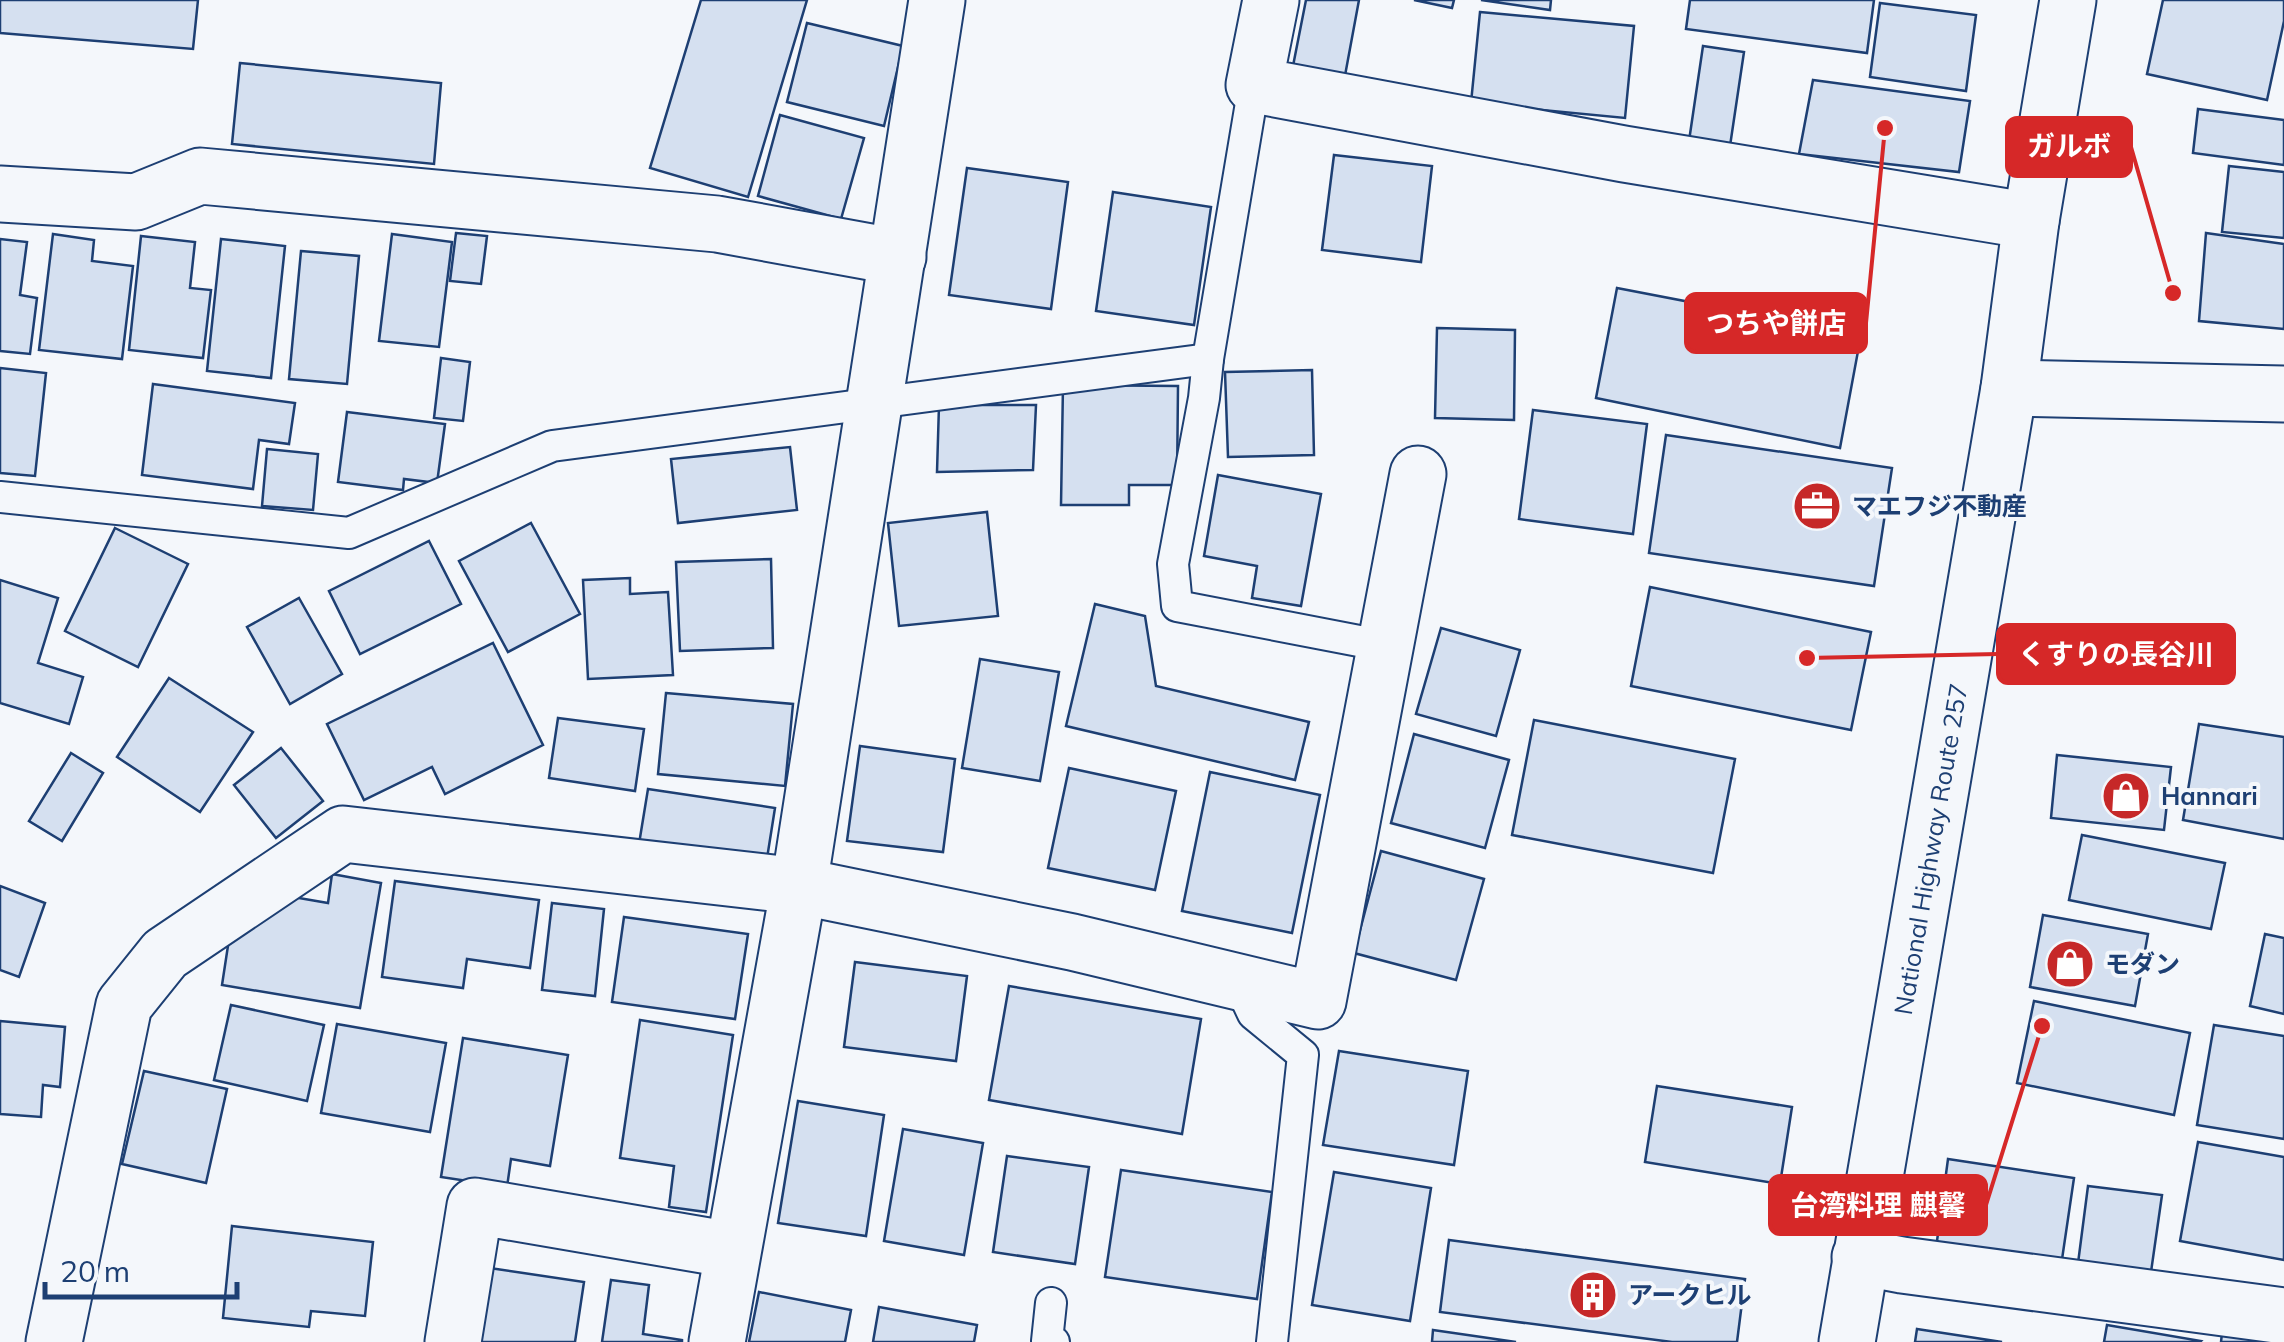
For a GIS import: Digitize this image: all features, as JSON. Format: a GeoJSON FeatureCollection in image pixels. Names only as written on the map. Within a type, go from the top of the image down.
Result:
{"type":"FeatureCollection","features":[{"type":"Feature","properties":{"kind":"main road"},"geometry":{"type":"LineString","coordinates":[[717,1342],[799,886],[937,0]]}},
{"type":"Feature","properties":{"kind":"main road"},"geometry":{"type":"LineString","coordinates":[[1272,0],[1254,85],[1624,154],[2030,221]]}},
{"type":"Feature","properties":{"kind":"main road","name":"National Highway Route 257"},"geometry":{"type":"LineString","coordinates":[[1847,1342],[2009,388],[2030,221],[2068,0]]}},
{"type":"Feature","properties":{"kind":"main road"},"geometry":{"type":"LineString","coordinates":[[0,194],[136,202],[200,176],[716,224],[898,257]]}},
{"type":"Feature","properties":{"kind":"main road"},"geometry":{"type":"LineString","coordinates":[[2009,388],[2284,394]]}},
{"type":"Feature","properties":{"kind":"main road"},"geometry":{"type":"LineString","coordinates":[[54,1342],[124,1005],[165,954],[343,834],[799,886],[1072,942],[1318,1001],[1418,474]]}},
{"type":"Feature","properties":{"kind":"main road"},"geometry":{"type":"LineString","coordinates":[[453,1342],[476,1206],[732,1250]]}},
{"type":"Feature","properties":{"kind":"main road"},"geometry":{"type":"LineString","coordinates":[[1860,1257],[2284,1316]]}},
{"type":"Feature","properties":{"kind":"lane"},"geometry":{"type":"LineString","coordinates":[[1254,85],[1173,564],[1177,606],[1385,646]]}},
{"type":"Feature","properties":{"kind":"lane"},"geometry":{"type":"LineString","coordinates":[[0,497],[349,533],[552,446],[1208,358]]}},
{"type":"Feature","properties":{"kind":"lane"},"geometry":{"type":"LineString","coordinates":[[1238,982],[1253,1014],[1303,1054],[1272,1342]]}},
{"type":"Feature","properties":{"kind":"lane"},"geometry":{"type":"LineString","coordinates":[[1052,1304],[1047,1341],[1054,1342]]}},
{"type":"Feature","properties":{"kind":"building"},"geometry":{"type":"Polygon","coordinates":[[[0,0],[198,0],[193,49],[0,33],[0,0]]]}},
{"type":"Feature","properties":{"kind":"building"},"geometry":{"type":"Polygon","coordinates":[[[701,0],[807,0],[748,197],[650,168],[701,0]]]}},
{"type":"Feature","properties":{"kind":"building"},"geometry":{"type":"Polygon","coordinates":[[[1306,0],[1359,0],[1344,81],[1292,71],[1306,0]]]}},
{"type":"Feature","properties":{"kind":"building"},"geometry":{"type":"Polygon","coordinates":[[[1414,0],[1454,0],[1452,8],[1414,0]]]}},
{"type":"Feature","properties":{"kind":"building"},"geometry":{"type":"Polygon","coordinates":[[[1481,0],[1551,0],[1550,10],[1481,0]]]}},
{"type":"Feature","properties":{"kind":"building"},"geometry":{"type":"Polygon","coordinates":[[[1690,0],[1874,0],[1867,53],[1686,29],[1690,0]]]}},
{"type":"Feature","properties":{"kind":"building"},"geometry":{"type":"Polygon","coordinates":[[[2163,0],[2284,0],[2284,21],[2267,100],[2147,74],[2163,0]]]}},
{"type":"Feature","properties":{"kind":"building"},"geometry":{"type":"Polygon","coordinates":[[[1880,3],[1976,15],[1966,91],[1870,77],[1880,3]]]}},
{"type":"Feature","properties":{"kind":"building"},"geometry":{"type":"Polygon","coordinates":[[[1480,12],[1634,26],[1625,118],[1471,103],[1480,12]]]}},
{"type":"Feature","properties":{"kind":"building"},"geometry":{"type":"Polygon","coordinates":[[[807,23],[903,46],[884,126],[787,102],[807,23]]]}},
{"type":"Feature","properties":{"kind":"building"},"geometry":{"type":"Polygon","coordinates":[[[1703,46],[1744,52],[1730,146],[1689,141],[1703,46]]]}},
{"type":"Feature","properties":{"kind":"building"},"geometry":{"type":"Polygon","coordinates":[[[240,63],[441,83],[434,164],[232,144],[240,63]]]}},
{"type":"Feature","properties":{"kind":"building"},"geometry":{"type":"Polygon","coordinates":[[[1813,80],[1970,101],[1959,172],[1799,154],[1813,80]]]}},
{"type":"Feature","properties":{"kind":"building"},"geometry":{"type":"Polygon","coordinates":[[[2198,109],[2284,120],[2284,165],[2193,153],[2198,109]]]}},
{"type":"Feature","properties":{"kind":"building"},"geometry":{"type":"Polygon","coordinates":[[[780,115],[864,138],[841,219],[758,196],[780,115]]]}},
{"type":"Feature","properties":{"kind":"building"},"geometry":{"type":"Polygon","coordinates":[[[1334,155],[1432,166],[1421,262],[1322,250],[1334,155]]]}},
{"type":"Feature","properties":{"kind":"building"},"geometry":{"type":"Polygon","coordinates":[[[2229,166],[2284,172],[2284,238],[2222,232],[2229,166]]]}},
{"type":"Feature","properties":{"kind":"building"},"geometry":{"type":"Polygon","coordinates":[[[967,168],[1068,182],[1051,309],[949,295],[967,168]]]}},
{"type":"Feature","properties":{"kind":"building"},"geometry":{"type":"Polygon","coordinates":[[[1113,192],[1211,207],[1194,325],[1096,311],[1113,192]]]}},
{"type":"Feature","properties":{"kind":"building"},"geometry":{"type":"Polygon","coordinates":[[[456,233],[487,236],[481,284],[450,281],[456,233]]]}},
{"type":"Feature","properties":{"kind":"building"},"geometry":{"type":"Polygon","coordinates":[[[2206,233],[2284,244],[2284,329],[2199,321],[2206,233]]]}},
{"type":"Feature","properties":{"kind":"building"},"geometry":{"type":"Polygon","coordinates":[[[53,234],[94,240],[92,261],[133,266],[122,359],[39,350],[53,234]]]}},
{"type":"Feature","properties":{"kind":"building"},"geometry":{"type":"Polygon","coordinates":[[[392,234],[452,242],[439,347],[379,341],[392,234]]]}},
{"type":"Feature","properties":{"kind":"building"},"geometry":{"type":"Polygon","coordinates":[[[141,236],[195,242],[190,288],[211,290],[203,358],[129,350],[141,236]]]}},
{"type":"Feature","properties":{"kind":"building"},"geometry":{"type":"Polygon","coordinates":[[[0,239],[27,242],[20,295],[37,298],[30,354],[0,351],[0,239]]]}},
{"type":"Feature","properties":{"kind":"building"},"geometry":{"type":"Polygon","coordinates":[[[221,239],[285,246],[271,378],[207,371],[221,239]]]}},
{"type":"Feature","properties":{"kind":"building"},"geometry":{"type":"Polygon","coordinates":[[[301,251],[359,256],[347,384],[289,379],[301,251]]]}},
{"type":"Feature","properties":{"kind":"building"},"geometry":{"type":"Polygon","coordinates":[[[1617,288],[1861,335],[1840,448],[1596,398],[1617,288]]]}},
{"type":"Feature","properties":{"kind":"building"},"geometry":{"type":"Polygon","coordinates":[[[1437,328],[1515,330],[1514,420],[1435,418],[1437,328]]]}},
{"type":"Feature","properties":{"kind":"building"},"geometry":{"type":"Polygon","coordinates":[[[441,358],[470,362],[463,421],[434,418],[441,358]]]}},
{"type":"Feature","properties":{"kind":"building"},"geometry":{"type":"Polygon","coordinates":[[[0,368],[46,373],[35,476],[0,473],[0,368]]]}},
{"type":"Feature","properties":{"kind":"building"},"geometry":{"type":"Polygon","coordinates":[[[1312,370],[1314,455],[1228,457],[1225,372],[1312,370]]]}},
{"type":"Feature","properties":{"kind":"building"},"geometry":{"type":"Polygon","coordinates":[[[153,384],[295,403],[289,444],[259,440],[253,489],[142,475],[153,384]]]}},
{"type":"Feature","properties":{"kind":"building"},"geometry":{"type":"Polygon","coordinates":[[[1063,385],[1178,386],[1177,485],[1129,485],[1129,505],[1061,505],[1063,385]]]}},
{"type":"Feature","properties":{"kind":"building"},"geometry":{"type":"Polygon","coordinates":[[[939,405],[1036,405],[1033,470],[937,472],[939,405]]]}},
{"type":"Feature","properties":{"kind":"building"},"geometry":{"type":"Polygon","coordinates":[[[1533,410],[1647,424],[1633,534],[1519,519],[1533,410]]]}},
{"type":"Feature","properties":{"kind":"building"},"geometry":{"type":"Polygon","coordinates":[[[347,412],[445,424],[437,483],[404,479],[403,490],[338,482],[347,412]]]}},
{"type":"Feature","properties":{"kind":"building"},"geometry":{"type":"Polygon","coordinates":[[[1666,435],[1892,468],[1874,586],[1649,553],[1666,435]]]}},
{"type":"Feature","properties":{"kind":"building"},"geometry":{"type":"Polygon","coordinates":[[[790,447],[797,510],[678,523],[671,459],[790,447]]]}},
{"type":"Feature","properties":{"kind":"building"},"geometry":{"type":"Polygon","coordinates":[[[267,449],[318,454],[313,510],[262,506],[267,449]]]}},
{"type":"Feature","properties":{"kind":"building"},"geometry":{"type":"Polygon","coordinates":[[[1218,475],[1321,494],[1301,606],[1252,598],[1257,566],[1204,556],[1218,475]]]}},
{"type":"Feature","properties":{"kind":"building"},"geometry":{"type":"Polygon","coordinates":[[[987,512],[998,616],[899,626],[888,523],[987,512]]]}},
{"type":"Feature","properties":{"kind":"building"},"geometry":{"type":"Polygon","coordinates":[[[531,523],[580,614],[508,652],[459,561],[531,523]]]}},
{"type":"Feature","properties":{"kind":"building"},"geometry":{"type":"Polygon","coordinates":[[[115,528],[188,564],[138,667],[65,631],[115,528]]]}},
{"type":"Feature","properties":{"kind":"building"},"geometry":{"type":"Polygon","coordinates":[[[429,541],[461,604],[360,654],[329,591],[429,541]]]}},
{"type":"Feature","properties":{"kind":"building"},"geometry":{"type":"Polygon","coordinates":[[[771,559],[773,648],[680,651],[676,562],[771,559]]]}},
{"type":"Feature","properties":{"kind":"building"},"geometry":{"type":"Polygon","coordinates":[[[630,578],[630,594],[668,592],[673,675],[588,679],[583,580],[630,578]]]}},
{"type":"Feature","properties":{"kind":"building"},"geometry":{"type":"Polygon","coordinates":[[[0,580],[58,598],[38,663],[83,677],[69,724],[0,703],[0,580]]]}},
{"type":"Feature","properties":{"kind":"building"},"geometry":{"type":"Polygon","coordinates":[[[1650,587],[1871,632],[1851,730],[1631,686],[1650,587]]]}},
{"type":"Feature","properties":{"kind":"building"},"geometry":{"type":"Polygon","coordinates":[[[299,598],[342,674],[290,704],[247,627],[299,598]]]}},
{"type":"Feature","properties":{"kind":"building"},"geometry":{"type":"Polygon","coordinates":[[[1095,604],[1145,616],[1156,686],[1309,722],[1295,780],[1066,726],[1095,604]]]}},
{"type":"Feature","properties":{"kind":"building"},"geometry":{"type":"Polygon","coordinates":[[[1441,628],[1520,650],[1496,736],[1416,714],[1441,628]]]}},
{"type":"Feature","properties":{"kind":"building"},"geometry":{"type":"Polygon","coordinates":[[[493,643],[543,745],[445,794],[432,767],[364,800],[327,724],[493,643]]]}},
{"type":"Feature","properties":{"kind":"building"},"geometry":{"type":"Polygon","coordinates":[[[980,659],[1059,672],[1040,781],[962,768],[980,659]]]}},
{"type":"Feature","properties":{"kind":"building"},"geometry":{"type":"Polygon","coordinates":[[[169,678],[253,732],[200,812],[117,757],[169,678]]]}},
{"type":"Feature","properties":{"kind":"building"},"geometry":{"type":"Polygon","coordinates":[[[666,693],[793,704],[785,786],[658,774],[666,693]]]}},
{"type":"Feature","properties":{"kind":"building"},"geometry":{"type":"Polygon","coordinates":[[[558,718],[644,729],[635,791],[549,778],[558,718]]]}},
{"type":"Feature","properties":{"kind":"building"},"geometry":{"type":"Polygon","coordinates":[[[1534,720],[1735,759],[1713,873],[1512,835],[1534,720]]]}},
{"type":"Feature","properties":{"kind":"building"},"geometry":{"type":"Polygon","coordinates":[[[2199,724],[2284,737],[2284,839],[2183,820],[2199,724]]]}},
{"type":"Feature","properties":{"kind":"building"},"geometry":{"type":"Polygon","coordinates":[[[1414,734],[1509,760],[1485,848],[1391,823],[1414,734]]]}},
{"type":"Feature","properties":{"kind":"building"},"geometry":{"type":"Polygon","coordinates":[[[860,746],[955,759],[943,852],[847,841],[860,746]]]}},
{"type":"Feature","properties":{"kind":"building"},"geometry":{"type":"Polygon","coordinates":[[[281,748],[323,801],[276,838],[234,785],[281,748]]]}},
{"type":"Feature","properties":{"kind":"building"},"geometry":{"type":"Polygon","coordinates":[[[71,753],[103,773],[62,841],[29,821],[71,753]]]}},
{"type":"Feature","properties":{"kind":"building"},"geometry":{"type":"Polygon","coordinates":[[[2057,755],[2171,767],[2164,830],[2051,818],[2057,755]]]}},
{"type":"Feature","properties":{"kind":"building"},"geometry":{"type":"Polygon","coordinates":[[[1069,768],[1176,791],[1155,890],[1048,868],[1069,768]]]}},
{"type":"Feature","properties":{"kind":"building"},"geometry":{"type":"Polygon","coordinates":[[[1210,772],[1320,795],[1292,933],[1182,911],[1210,772]]]}},
{"type":"Feature","properties":{"kind":"building"},"geometry":{"type":"Polygon","coordinates":[[[648,789],[775,808],[765,871],[638,850],[648,789]]]}},
{"type":"Feature","properties":{"kind":"building"},"geometry":{"type":"Polygon","coordinates":[[[2082,835],[2225,863],[2211,929],[2069,900],[2082,835]]]}},
{"type":"Feature","properties":{"kind":"building"},"geometry":{"type":"Polygon","coordinates":[[[1381,851],[1484,879],[1456,980],[1354,953],[1381,851]]]}},
{"type":"Feature","properties":{"kind":"building"},"geometry":{"type":"Polygon","coordinates":[[[332,874],[381,883],[360,1008],[222,985],[231,926],[276,894],[328,903],[332,874]]]}},
{"type":"Feature","properties":{"kind":"building"},"geometry":{"type":"Polygon","coordinates":[[[395,881],[539,900],[530,968],[467,959],[463,988],[382,977],[395,881]]]}},
{"type":"Feature","properties":{"kind":"building"},"geometry":{"type":"Polygon","coordinates":[[[0,886],[45,903],[19,977],[0,970],[0,886]]]}},
{"type":"Feature","properties":{"kind":"building"},"geometry":{"type":"Polygon","coordinates":[[[552,903],[604,909],[595,996],[542,990],[552,903]]]}},
{"type":"Feature","properties":{"kind":"building"},"geometry":{"type":"Polygon","coordinates":[[[2043,915],[2148,934],[2135,1006],[2030,987],[2043,915]]]}},
{"type":"Feature","properties":{"kind":"building"},"geometry":{"type":"Polygon","coordinates":[[[624,917],[748,934],[735,1019],[612,1002],[624,917]]]}},
{"type":"Feature","properties":{"kind":"building"},"geometry":{"type":"Polygon","coordinates":[[[2265,934],[2284,938],[2284,1014],[2250,1006],[2265,934]]]}},
{"type":"Feature","properties":{"kind":"building"},"geometry":{"type":"Polygon","coordinates":[[[855,962],[967,976],[956,1061],[844,1047],[855,962]]]}},
{"type":"Feature","properties":{"kind":"building"},"geometry":{"type":"Polygon","coordinates":[[[1009,986],[1201,1019],[1182,1134],[989,1100],[1009,986]]]}},
{"type":"Feature","properties":{"kind":"building"},"geometry":{"type":"Polygon","coordinates":[[[2034,1001],[2190,1033],[2174,1115],[2017,1083],[2034,1001]]]}},
{"type":"Feature","properties":{"kind":"building"},"geometry":{"type":"Polygon","coordinates":[[[231,1005],[324,1025],[307,1101],[214,1080],[231,1005]]]}},
{"type":"Feature","properties":{"kind":"building"},"geometry":{"type":"Polygon","coordinates":[[[640,1020],[733,1035],[706,1212],[669,1207],[674,1166],[620,1158],[640,1020]]]}},
{"type":"Feature","properties":{"kind":"building"},"geometry":{"type":"Polygon","coordinates":[[[0,1021],[65,1027],[60,1087],[43,1085],[41,1117],[0,1114],[0,1021]]]}},
{"type":"Feature","properties":{"kind":"building"},"geometry":{"type":"Polygon","coordinates":[[[337,1024],[446,1043],[430,1132],[321,1113],[337,1024]]]}},
{"type":"Feature","properties":{"kind":"building"},"geometry":{"type":"Polygon","coordinates":[[[2214,1025],[2284,1036],[2284,1139],[2197,1125],[2214,1025]]]}},
{"type":"Feature","properties":{"kind":"building"},"geometry":{"type":"Polygon","coordinates":[[[463,1038],[568,1055],[550,1166],[511,1159],[507,1187],[441,1177],[463,1038]]]}},
{"type":"Feature","properties":{"kind":"building"},"geometry":{"type":"Polygon","coordinates":[[[1339,1051],[1468,1071],[1454,1165],[1323,1145],[1339,1051]]]}},
{"type":"Feature","properties":{"kind":"building"},"geometry":{"type":"Polygon","coordinates":[[[144,1071],[227,1089],[206,1183],[122,1164],[144,1071]]]}},
{"type":"Feature","properties":{"kind":"building"},"geometry":{"type":"Polygon","coordinates":[[[1657,1086],[1792,1107],[1780,1184],[1645,1162],[1657,1086]]]}},
{"type":"Feature","properties":{"kind":"building"},"geometry":{"type":"Polygon","coordinates":[[[798,1101],[884,1115],[866,1236],[778,1223],[798,1101]]]}},
{"type":"Feature","properties":{"kind":"building"},"geometry":{"type":"Polygon","coordinates":[[[903,1129],[983,1143],[964,1255],[884,1241],[903,1129]]]}},
{"type":"Feature","properties":{"kind":"building"},"geometry":{"type":"Polygon","coordinates":[[[2198,1142],[2284,1157],[2284,1260],[2180,1241],[2198,1142]]]}},
{"type":"Feature","properties":{"kind":"building"},"geometry":{"type":"Polygon","coordinates":[[[1007,1156],[1089,1167],[1075,1264],[993,1252],[1007,1156]]]}},
{"type":"Feature","properties":{"kind":"building"},"geometry":{"type":"Polygon","coordinates":[[[1948,1159],[2074,1178],[2060,1273],[1935,1256],[1948,1159]]]}},
{"type":"Feature","properties":{"kind":"building"},"geometry":{"type":"Polygon","coordinates":[[[1121,1170],[1272,1192],[1257,1299],[1105,1277],[1121,1170]]]}},
{"type":"Feature","properties":{"kind":"building"},"geometry":{"type":"Polygon","coordinates":[[[1334,1172],[1431,1188],[1410,1321],[1312,1305],[1334,1172]]]}},
{"type":"Feature","properties":{"kind":"building"},"geometry":{"type":"Polygon","coordinates":[[[2088,1186],[2162,1195],[2150,1279],[2077,1271],[2088,1186]]]}},
{"type":"Feature","properties":{"kind":"building"},"geometry":{"type":"Polygon","coordinates":[[[232,1226],[373,1242],[365,1316],[311,1311],[309,1327],[223,1318],[232,1226]]]}},
{"type":"Feature","properties":{"kind":"building","name":"アークヒル"},"geometry":{"type":"Polygon","coordinates":[[[1449,1240],[1745,1279],[1737,1342],[1672,1342],[1440,1312],[1449,1240]]]}},
{"type":"Feature","properties":{"kind":"building"},"geometry":{"type":"Polygon","coordinates":[[[483,1267],[584,1282],[575,1342],[471,1342],[483,1267]]]}},
{"type":"Feature","properties":{"kind":"building"},"geometry":{"type":"Polygon","coordinates":[[[611,1280],[649,1285],[643,1334],[682,1342],[602,1342],[611,1280]]]}},
{"type":"Feature","properties":{"kind":"building"},"geometry":{"type":"Polygon","coordinates":[[[759,1292],[851,1310],[845,1342],[749,1342],[759,1292]]]}},
{"type":"Feature","properties":{"kind":"building"},"geometry":{"type":"Polygon","coordinates":[[[879,1307],[977,1325],[974,1342],[873,1342],[879,1307]]]}},
{"type":"Feature","properties":{"kind":"building"},"geometry":{"type":"Polygon","coordinates":[[[2107,1325],[2201,1341],[2104,1342],[2107,1325]]]}},
{"type":"Feature","properties":{"kind":"building"},"geometry":{"type":"Polygon","coordinates":[[[1917,1329],[2002,1342],[1915,1342],[1917,1329]]]}},
{"type":"Feature","properties":{"kind":"building"},"geometry":{"type":"Polygon","coordinates":[[[1433,1330],[1516,1342],[1432,1342],[1433,1330]]]}},
{"type":"Feature","properties":{"kind":"building"},"geometry":{"type":"Polygon","coordinates":[[[2222,1333],[2284,1342],[2221,1342],[2222,1333]]]}},
{"type":"Feature","properties":{"kind":"place","name":"つちや餅店"},"geometry":{"type":"Point","coordinates":[1885,128]}},
{"type":"Feature","properties":{"kind":"place","name":"ガルボ"},"geometry":{"type":"Point","coordinates":[2173,293]}},
{"type":"Feature","properties":{"kind":"place","name":"マエフジ不動産"},"geometry":{"type":"Point","coordinates":[1817,506]}},
{"type":"Feature","properties":{"kind":"place","name":"くすりの長谷川"},"geometry":{"type":"Point","coordinates":[1807,658]}},
{"type":"Feature","properties":{"kind":"place","name":"Hannari"},"geometry":{"type":"Point","coordinates":[2126,796]}},
{"type":"Feature","properties":{"kind":"place","name":"モダン"},"geometry":{"type":"Point","coordinates":[2070,964]}},
{"type":"Feature","properties":{"kind":"place","name":"台湾料理 麒馨"},"geometry":{"type":"Point","coordinates":[2042,1026]}},
{"type":"Feature","properties":{"kind":"place","name":"アークヒル"},"geometry":{"type":"Point","coordinates":[1593,1295]}}]}
